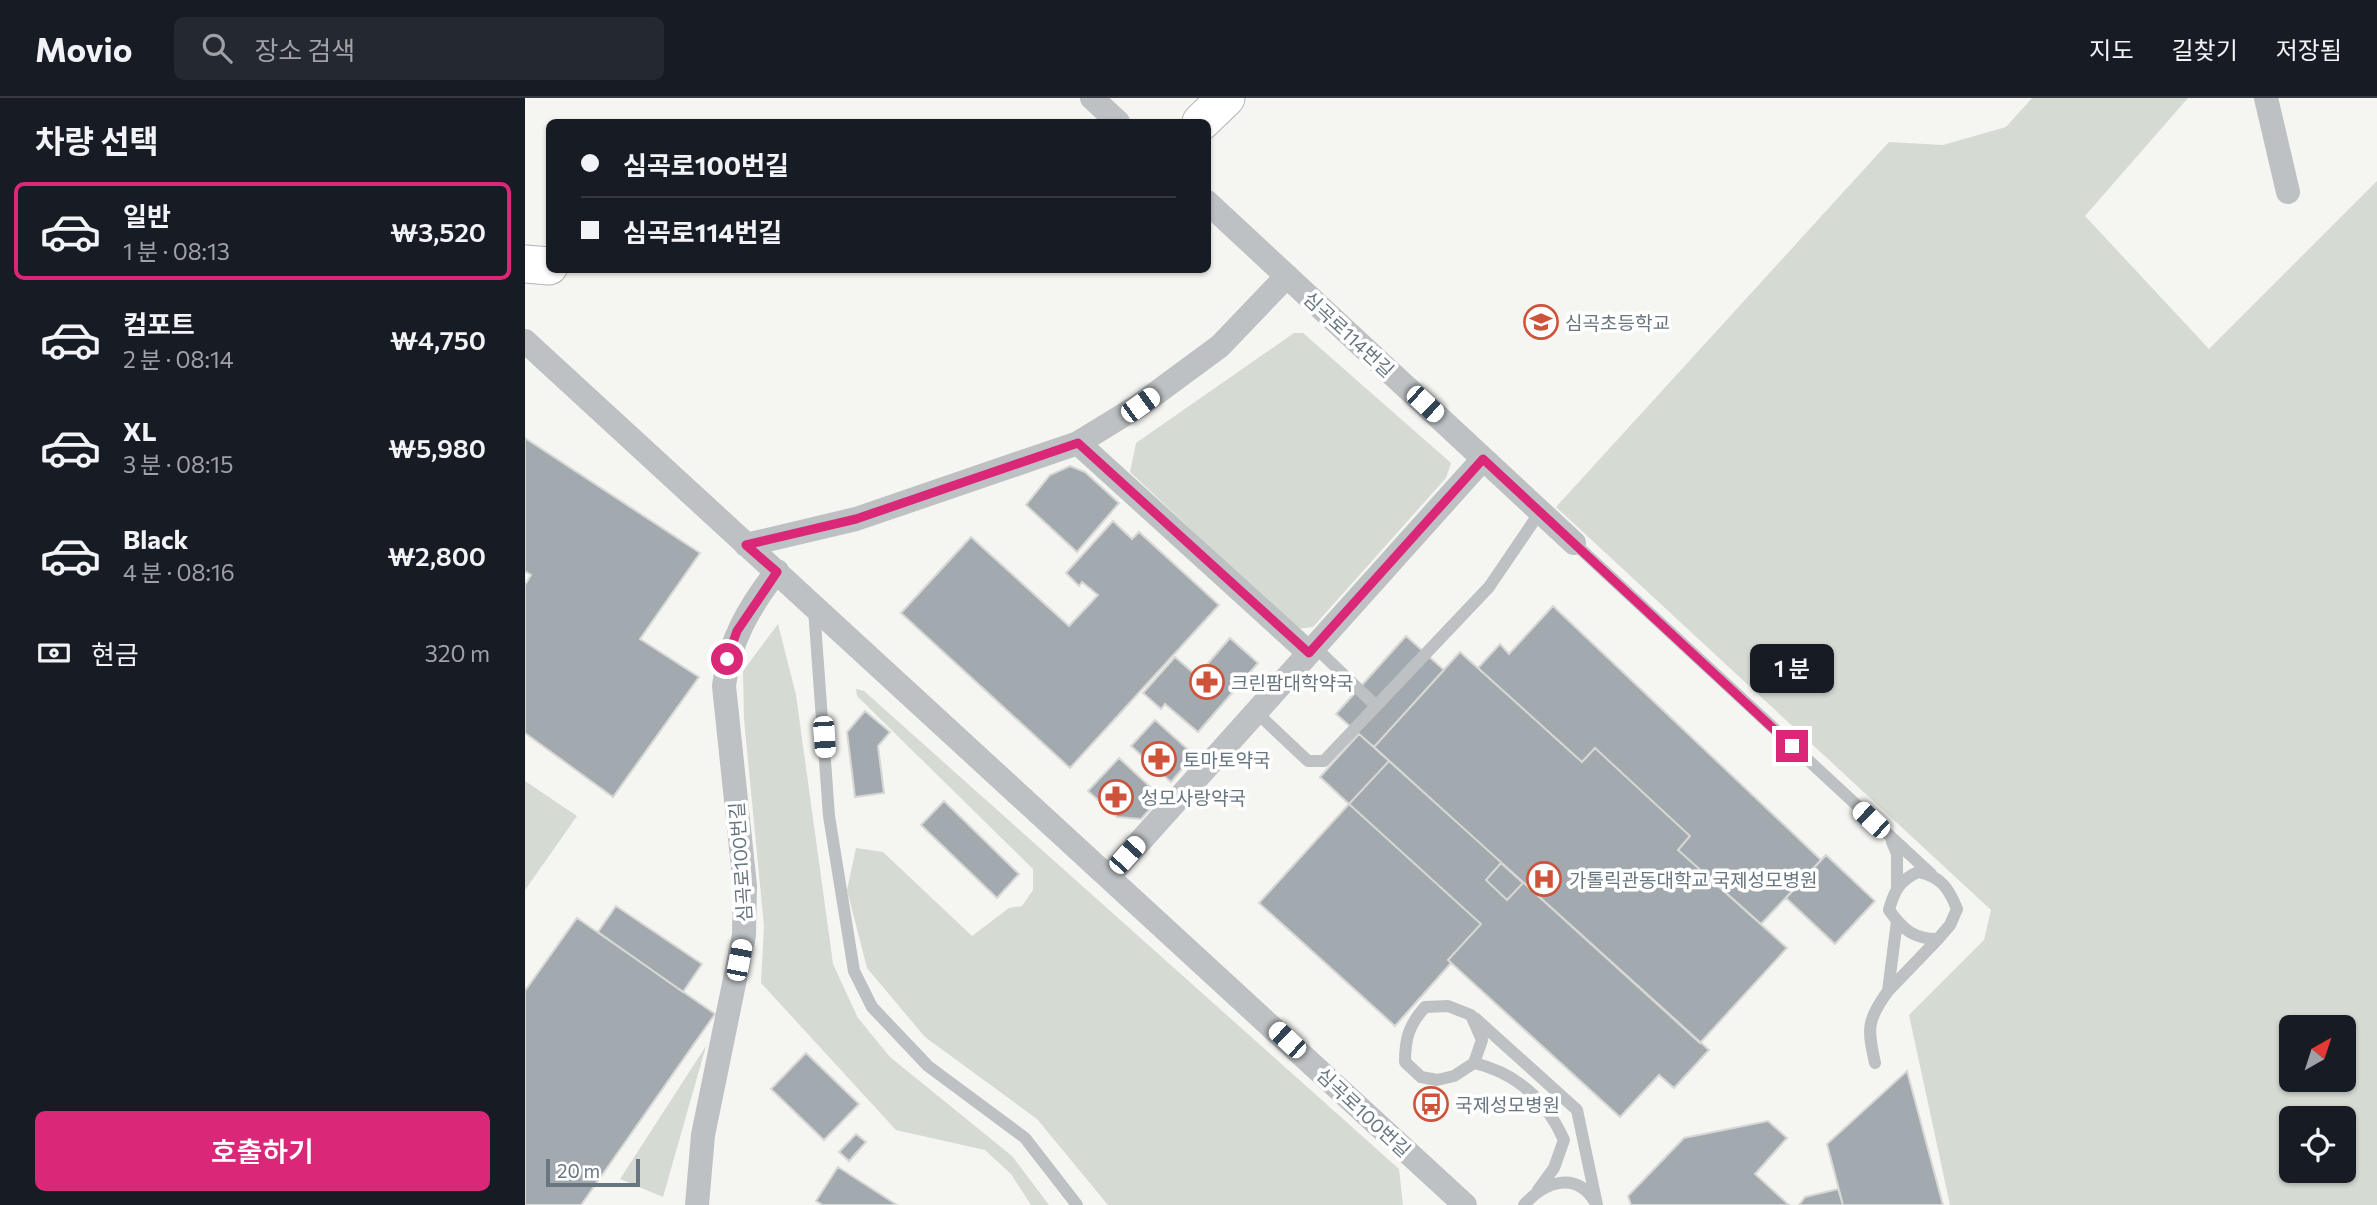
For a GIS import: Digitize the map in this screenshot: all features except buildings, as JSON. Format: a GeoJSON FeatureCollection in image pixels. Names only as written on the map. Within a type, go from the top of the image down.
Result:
{"type":"FeatureCollection","features":[{"type":"Feature","properties":{"kind":"street"},"geometry":{"type":"LineString","coordinates":[[1092,98],[1115,119]]}},
{"type":"Feature","properties":{"kind":"street"},"geometry":{"type":"LineString","coordinates":[[1204,119],[1226,98]]}},
{"type":"Feature","properties":{"kind":"street"},"geometry":{"type":"LineString","coordinates":[[2266,98],[2288,192]]}},
{"type":"Feature","properties":{"kind":"street","name":"심곡로114번길"},"geometry":{"type":"LineString","coordinates":[[1211,206],[1574,543]]}},
{"type":"Feature","properties":{"kind":"street"},"geometry":{"type":"LineString","coordinates":[[525,264],[546,266]]}},
{"type":"Feature","properties":{"kind":"street"},"geometry":{"type":"LineString","coordinates":[[746,545],[856,519],[1078,443],[1140,405],[1220,346],[1287,276]]}},
{"type":"Feature","properties":{"kind":"street","name":"심곡로100번길"},"geometry":{"type":"LineString","coordinates":[[525,341],[1465,1205]]}},
{"type":"Feature","properties":{"kind":"street"},"geometry":{"type":"LineString","coordinates":[[1078,443],[1312,650]]}},
{"type":"Feature","properties":{"kind":"street"},"geometry":{"type":"LineString","coordinates":[[1109,876],[1483,459]]}},
{"type":"Feature","properties":{"kind":"street","name":"심곡로100번길"},"geometry":{"type":"LineString","coordinates":[[701,1202],[703,1135],[744,935],[745,886],[724,686],[727,659],[737,631],[777,572]]}},
{"type":"Feature","properties":{"kind":"lane"},"geometry":{"type":"LineString","coordinates":[[1256,712],[1308,761],[1324,761],[1489,587],[1540,512]]}},
{"type":"Feature","properties":{"kind":"lane","name":"심곡로114번길"},"geometry":{"type":"LineString","coordinates":[[1574,543],[1931,874]]}},
{"type":"Feature","properties":{"kind":"lane"},"geometry":{"type":"LineString","coordinates":[[814,605],[829,816],[854,971],[872,1007],[881,1017],[928,1066],[1025,1138],[1077,1205]]}},
{"type":"Feature","properties":{"kind":"lane"},"geometry":{"type":"LineString","coordinates":[[1312,650],[1376,706]]}},
{"type":"Feature","properties":{"kind":"lane"},"geometry":{"type":"LineString","coordinates":[[1891,838],[1897,854],[1898,888]]}},
{"type":"Feature","properties":{"kind":"lane"},"geometry":{"type":"LineString","coordinates":[[1875,1063],[1868,1035],[1871,1014],[1888,991],[1938,939],[1950,925],[1957,909],[1943,883],[1931,874],[1918,872],[1905,878],[1889,910],[1903,930],[1921,939],[1938,939]]}},
{"type":"Feature","properties":{"kind":"lane"},"geometry":{"type":"LineString","coordinates":[[1888,991],[1897,921]]}},
{"type":"Feature","properties":{"kind":"lane"},"geometry":{"type":"LineString","coordinates":[[1471,1015],[1482,1040],[1474,1063],[1454,1076],[1437,1080],[1421,1077],[1405,1062],[1405,1043],[1411,1023],[1425,1007],[1448,1006],[1471,1015],[1577,1110],[1597,1205]]}},
{"type":"Feature","properties":{"kind":"lane"},"geometry":{"type":"LineString","coordinates":[[1474,1063],[1494,1068],[1516,1080],[1539,1099],[1555,1119],[1564,1140],[1554,1168],[1524,1205]]}},
{"type":"Feature","properties":{"kind":"lane"},"geometry":{"type":"LineString","coordinates":[[1538,1189],[1558,1181],[1576,1184],[1590,1193],[1597,1205]]}},
{"type":"Feature","properties":{"kind":"shaded area"},"geometry":{"type":"Polygon","coordinates":[[[2032,98],[2188,98],[2085,216],[2209,349],[2377,181],[2377,1205],[1950,1205],[1909,1015],[1984,940],[1991,910],[1556,507],[1889,142],[1943,145],[2006,127],[2032,98]]]}},
{"type":"Feature","properties":{"kind":"shaded area"},"geometry":{"type":"Polygon","coordinates":[[[1294,333],[1303,333],[1451,463],[1446,478],[1313,627],[1297,629],[1130,472],[1136,443],[1294,333]]]}},
{"type":"Feature","properties":{"kind":"shaded area"},"geometry":{"type":"Polygon","coordinates":[[[778,624],[796,695],[833,964],[858,1018],[890,1057],[1012,1156],[1049,1205],[1031,1205],[1011,1174],[985,1150],[896,1130],[761,983],[764,926],[744,719],[743,671],[778,624]]]}},
{"type":"Feature","properties":{"kind":"shaded area"},"geometry":{"type":"Polygon","coordinates":[[[856,689],[864,691],[1399,1169],[1403,1205],[1108,1205],[1037,1119],[925,1037],[867,968],[847,890],[856,848],[883,852],[972,936],[1009,908],[1022,906],[1033,890],[1033,869],[857,696],[856,689]]]}},
{"type":"Feature","properties":{"kind":"shaded area"},"geometry":{"type":"Polygon","coordinates":[[[525,781],[577,816],[525,890],[525,781]]]}},
{"type":"Feature","properties":{"kind":"shaded area"},"geometry":{"type":"Polygon","coordinates":[[[706,1046],[663,1197],[620,1179],[706,1046]]]}},
{"type":"Feature","properties":{"kind":"place","name":"심곡초등학교"},"geometry":{"type":"Point","coordinates":[1541,322]}},
{"type":"Feature","properties":{"kind":"place","name":"크린팜대학약국"},"geometry":{"type":"Point","coordinates":[1207,682]}},
{"type":"Feature","properties":{"kind":"place","name":"토마토약국"},"geometry":{"type":"Point","coordinates":[1159,759]}},
{"type":"Feature","properties":{"kind":"place","name":"성모사랑약국"},"geometry":{"type":"Point","coordinates":[1116,797]}},
{"type":"Feature","properties":{"kind":"place","name":"가톨릭관동대학교 국제성모병원"},"geometry":{"type":"Point","coordinates":[1544,879]}},
{"type":"Feature","properties":{"kind":"place","name":"국제성모병원"},"geometry":{"type":"Point","coordinates":[1431,1104]}},
{"type":"Feature","properties":{"kind":"route"},"geometry":{"type":"LineString","coordinates":[[727,659],[737,631],[759,594],[777,572],[746,545],[856,519],[1078,443],[1309,653],[1483,459],[1792,746]]}}]}
